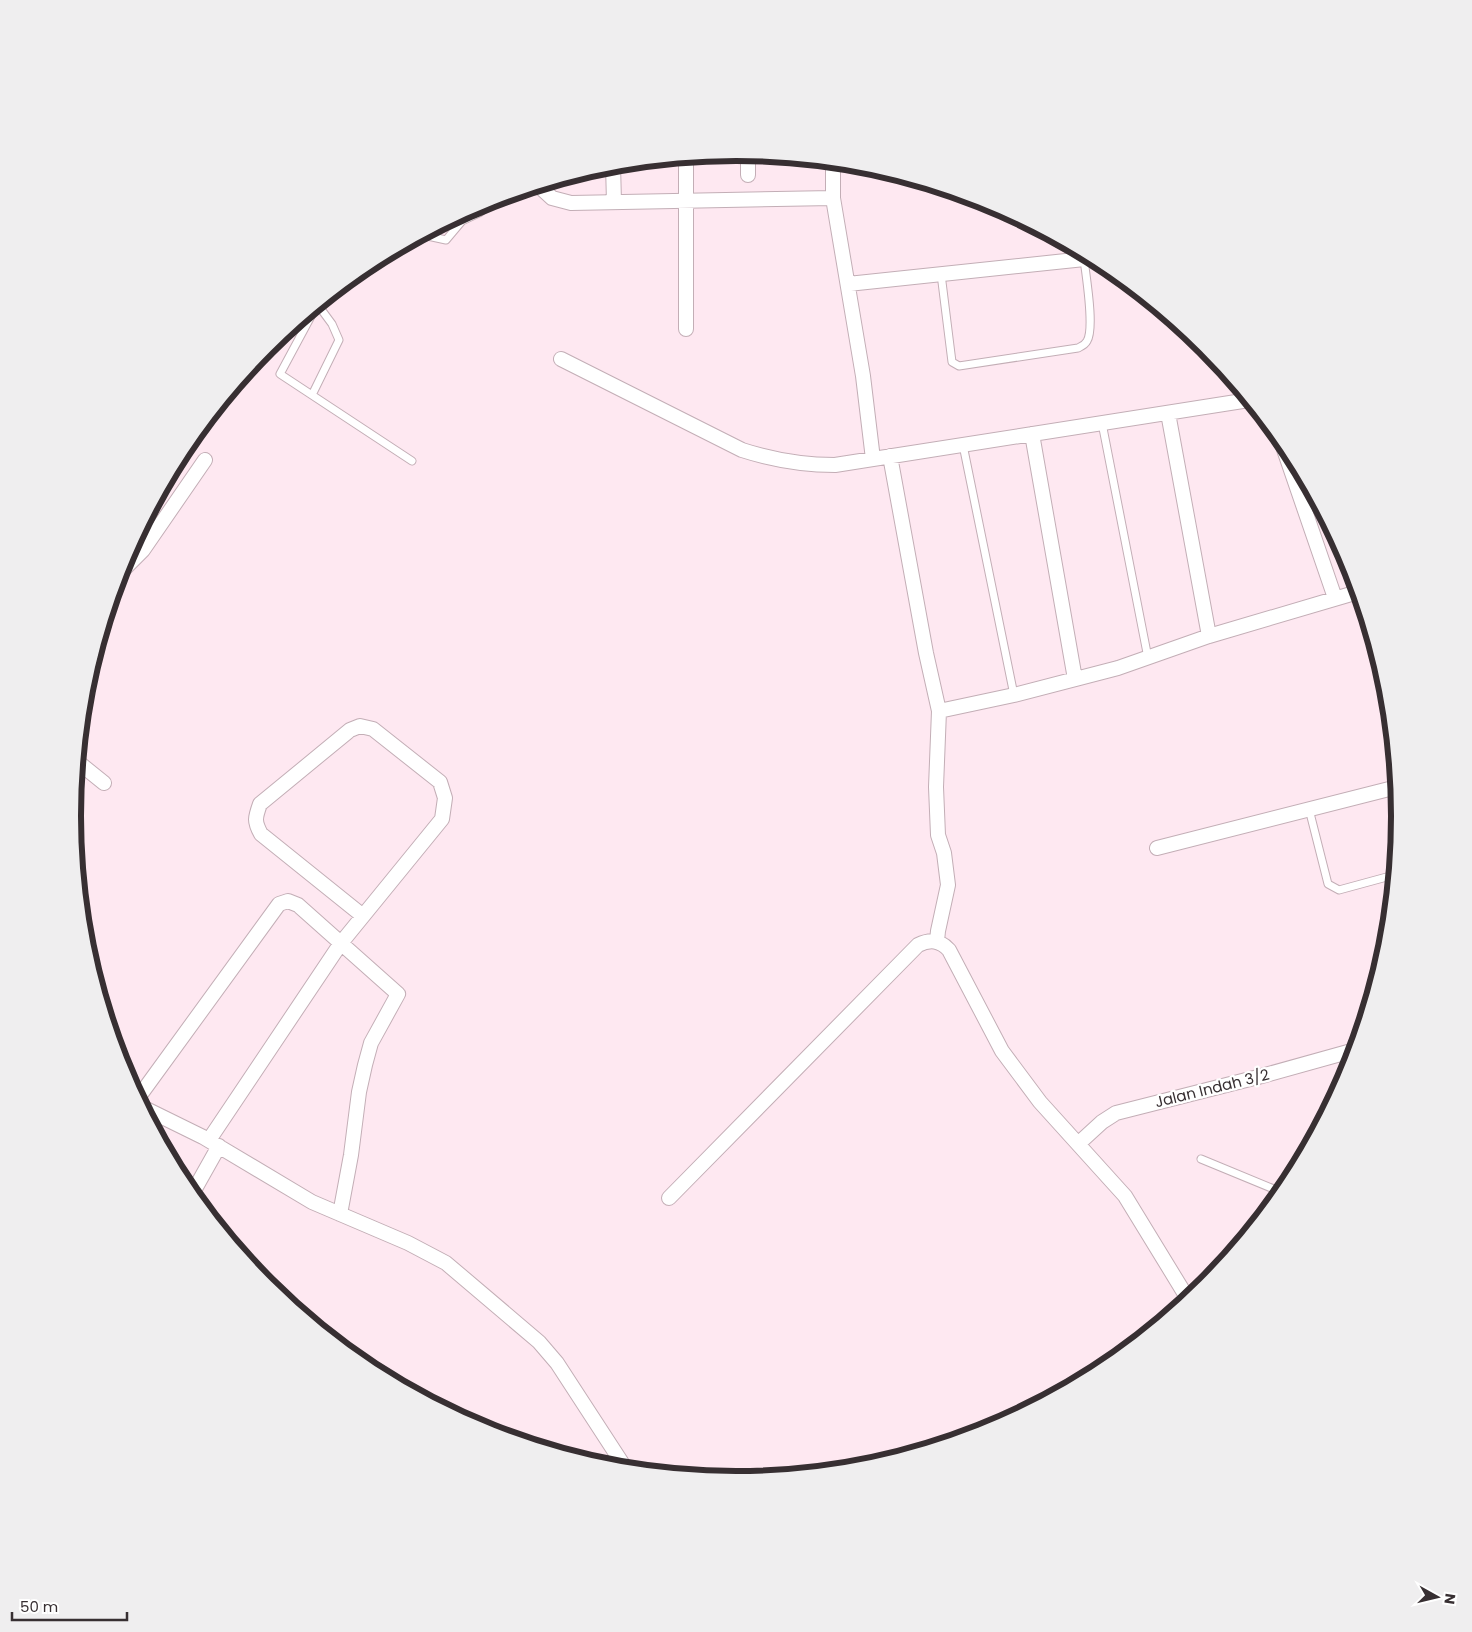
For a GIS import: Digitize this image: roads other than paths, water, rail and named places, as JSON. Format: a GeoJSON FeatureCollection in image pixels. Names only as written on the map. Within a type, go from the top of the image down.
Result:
{"type":"FeatureCollection","features":[{"type":"Feature","properties":{"kind":"street"},"geometry":{"type":"LineString","coordinates":[[748,162],[748,175]]}},
{"type":"Feature","properties":{"kind":"street"},"geometry":{"type":"LineString","coordinates":[[686,164],[686,329]]}},
{"type":"Feature","properties":{"kind":"street"},"geometry":{"type":"LineString","coordinates":[[832,169],[833,198],[863,376],[873,459]]}},
{"type":"Feature","properties":{"kind":"street"},"geometry":{"type":"LineString","coordinates":[[614,173],[614,202]]}},
{"type":"Feature","properties":{"kind":"street"},"geometry":{"type":"LineString","coordinates":[[545,191],[552,198],[572,203],[833,198]]}},
{"type":"Feature","properties":{"kind":"street"},"geometry":{"type":"LineString","coordinates":[[848,284],[1080,260]]}},
{"type":"Feature","properties":{"kind":"street"},"geometry":{"type":"LineString","coordinates":[[560,359],[742,450],[789,462],[813,465],[835,465],[1242,401]]}},
{"type":"Feature","properties":{"kind":"street"},"geometry":{"type":"LineString","coordinates":[[1168,413],[1209,636]]}},
{"type":"Feature","properties":{"kind":"street"},"geometry":{"type":"LineString","coordinates":[[1032,434],[1075,679]]}},
{"type":"Feature","properties":{"kind":"street"},"geometry":{"type":"LineString","coordinates":[[890,456],[926,653],[939,711],[936,811],[938,835],[944,853],[948,885],[937,941]]}},
{"type":"Feature","properties":{"kind":"street"},"geometry":{"type":"LineString","coordinates":[[134,559],[143,550],[205,460]]}},
{"type":"Feature","properties":{"kind":"street"},"geometry":{"type":"LineString","coordinates":[[1291,469],[1335,598]]}},
{"type":"Feature","properties":{"kind":"street"},"geometry":{"type":"LineString","coordinates":[[939,711],[1014,695],[1118,668],[1209,636],[1351,594]]}},
{"type":"Feature","properties":{"kind":"street"},"geometry":{"type":"LineString","coordinates":[[196,1185],[214,1143],[340,943],[363,916],[442,819],[445,798],[440,782],[372,729],[360,726],[350,730],[260,804],[255,817],[256,825],[261,834],[363,916]]}},
{"type":"Feature","properties":{"kind":"street"},"geometry":{"type":"LineString","coordinates":[[84,767],[104,783]]}},
{"type":"Feature","properties":{"kind":"street"},"geometry":{"type":"LineString","coordinates":[[1157,848],[1390,789]]}},
{"type":"Feature","properties":{"kind":"street"},"geometry":{"type":"LineString","coordinates":[[142,1092],[279,904],[288,901],[298,905],[398,994],[371,1043],[365,1065],[340,1214]]}},
{"type":"Feature","properties":{"kind":"street"},"geometry":{"type":"LineString","coordinates":[[669,1198],[918,945],[937,941],[949,950],[1002,1051],[1040,1102],[1125,1196],[1184,1293]]}},
{"type":"Feature","properties":{"kind":"street","name":"Jalan Indah 3/2"},"geometry":{"type":"LineString","coordinates":[[1078,1144],[1102,1122],[1116,1113],[1346,1052]]}},
{"type":"Feature","properties":{"kind":"street"},"geometry":{"type":"LineString","coordinates":[[152,1112],[214,1143],[312,1202],[408,1243],[446,1264],[539,1342],[556,1363],[620,1460]]}},
{"type":"Feature","properties":{"kind":"lane"},"geometry":{"type":"LineString","coordinates":[[432,236],[446,240],[461,222]]}},
{"type":"Feature","properties":{"kind":"lane"},"geometry":{"type":"LineString","coordinates":[[941,274],[952,362],[959,366],[1078,348],[1084,345],[1088,340],[1091,323],[1089,265]]}},
{"type":"Feature","properties":{"kind":"lane"},"geometry":{"type":"LineString","coordinates":[[312,395],[339,340],[332,324],[321,310]]}},
{"type":"Feature","properties":{"kind":"lane"},"geometry":{"type":"LineString","coordinates":[[310,319],[280,374],[412,461]]}},
{"type":"Feature","properties":{"kind":"lane"},"geometry":{"type":"LineString","coordinates":[[1102,423],[1148,658]]}},
{"type":"Feature","properties":{"kind":"lane"},"geometry":{"type":"LineString","coordinates":[[963,445],[1014,695]]}},
{"type":"Feature","properties":{"kind":"lane"},"geometry":{"type":"LineString","coordinates":[[1309,809],[1328,884],[1339,890],[1387,877]]}},
{"type":"Feature","properties":{"kind":"lane"},"geometry":{"type":"LineString","coordinates":[[1201,1159],[1274,1189]]}}]}
